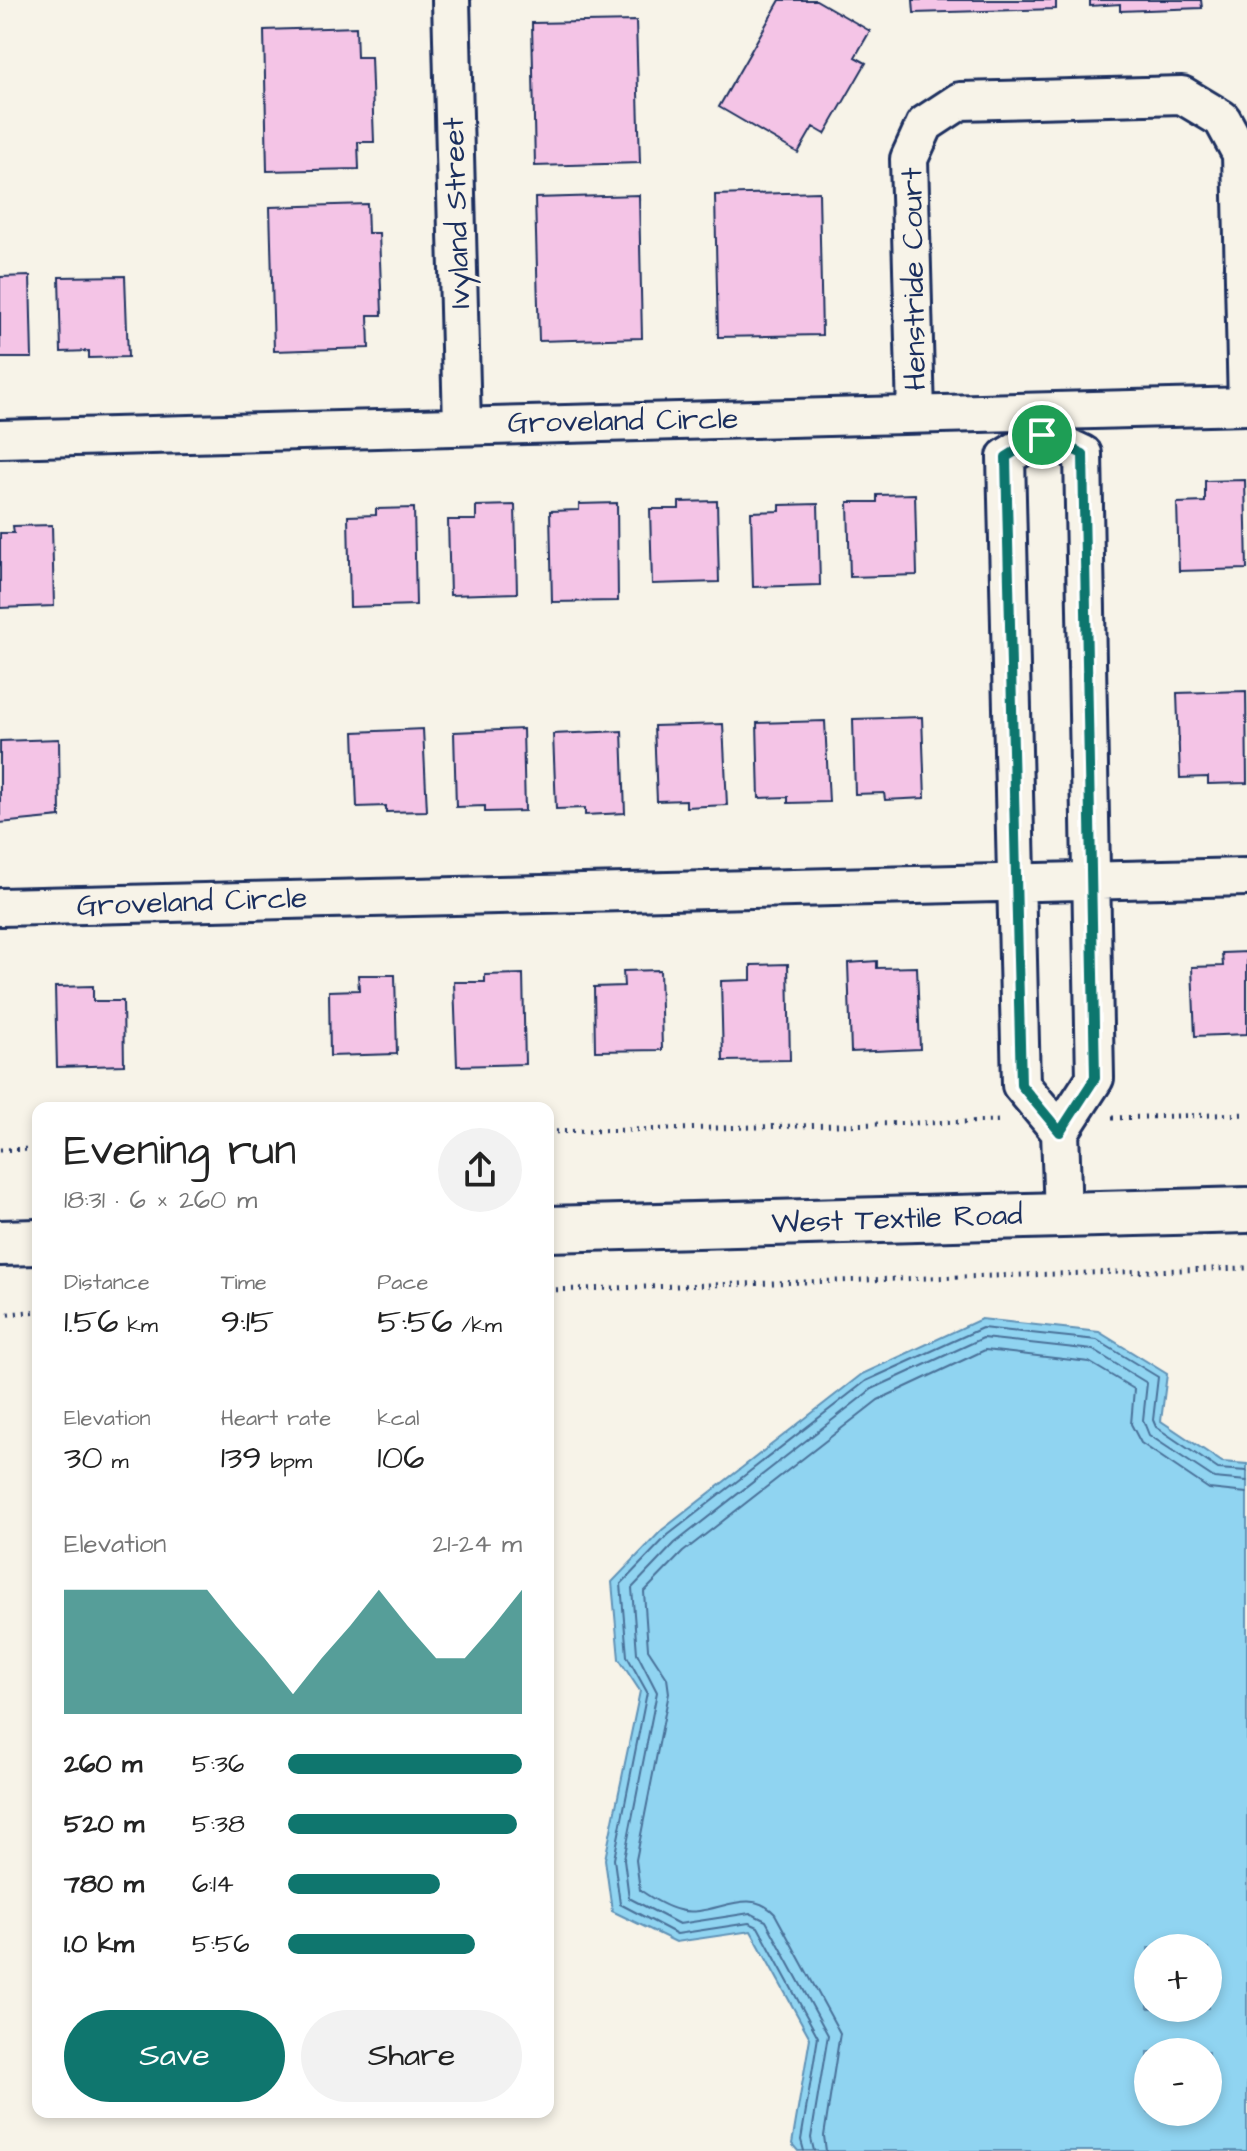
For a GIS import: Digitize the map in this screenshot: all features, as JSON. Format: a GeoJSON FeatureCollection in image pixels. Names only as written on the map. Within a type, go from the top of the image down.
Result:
{"type":"FeatureCollection","features":[{"type":"Feature","properties":{"kind":"main road","name":"West Textile Road"},"geometry":{"type":"LineString","coordinates":[[554,1229],[1247,1210]]}},
{"type":"Feature","properties":{"kind":"main road"},"geometry":{"type":"LineString","coordinates":[[0,1243],[32,1242]]}},
{"type":"Feature","properties":{"kind":"street","name":"Ivyland Street"},"geometry":{"type":"LineString","coordinates":[[451,0],[462,425]]}},
{"type":"Feature","properties":{"kind":"street","name":"Henstride Court"},"geometry":{"type":"LineString","coordinates":[[916,414],[909,159],[925,124],[960,101],[1182,95],[1222,119],[1241,154],[1247,406]]}},
{"type":"Feature","properties":{"kind":"street","name":"Groveland Circle"},"geometry":{"type":"LineString","coordinates":[[0,439],[916,414],[1042,423],[1247,406]]}},
{"type":"Feature","properties":{"kind":"street"},"geometry":{"type":"LineString","coordinates":[[1060,1123],[1021,1085],[1015,880],[1006,457],[1042,423],[1083,454],[1095,1078],[1060,1123],[1063,1215]]}},
{"type":"Feature","properties":{"kind":"street","name":"Groveland Circle"},"geometry":{"type":"LineString","coordinates":[[0,907],[1015,880],[1247,877]]}},
{"type":"Feature","properties":{"kind":"path"},"geometry":{"type":"LineString","coordinates":[[554,1132],[1060,1123],[1247,1114]]}},
{"type":"Feature","properties":{"kind":"path"},"geometry":{"type":"LineString","coordinates":[[0,1150],[32,1149]]}},
{"type":"Feature","properties":{"kind":"path"},"geometry":{"type":"LineString","coordinates":[[554,1290],[1247,1268]]}},
{"type":"Feature","properties":{"kind":"path"},"geometry":{"type":"LineString","coordinates":[[0,1315],[32,1312]]}},
{"type":"Feature","properties":{"kind":"water"},"geometry":{"type":"Polygon","coordinates":[[[981,1319],[1099,1332],[1167,1374],[1161,1421],[1222,1462],[1247,1464],[1247,2151],[798,2151],[792,2144],[810,2038],[751,1931],[676,1942],[612,1911],[605,1859],[640,1691],[619,1659],[612,1582],[662,1530],[862,1374],[981,1319]]]}},
{"type":"Feature","properties":{"kind":"building"},"geometry":{"type":"Polygon","coordinates":[[[780,0],[816,0],[870,31],[855,57],[866,63],[825,134],[813,127],[798,153],[719,107],[780,0]]]}},
{"type":"Feature","properties":{"kind":"building"},"geometry":{"type":"Polygon","coordinates":[[[913,0],[1056,0],[1056,9],[914,13],[913,0]]]}},
{"type":"Feature","properties":{"kind":"building"},"geometry":{"type":"Polygon","coordinates":[[[1090,0],[1201,0],[1202,8],[1120,11],[1120,4],[1090,6],[1090,0]]]}},
{"type":"Feature","properties":{"kind":"building"},"geometry":{"type":"Polygon","coordinates":[[[636,21],[640,163],[535,166],[532,23],[636,21]]]}},
{"type":"Feature","properties":{"kind":"building"},"geometry":{"type":"Polygon","coordinates":[[[356,27],[357,57],[371,57],[374,142],[358,142],[359,169],[267,171],[264,30],[356,27]]]}},
{"type":"Feature","properties":{"kind":"building"},"geometry":{"type":"Polygon","coordinates":[[[819,192],[822,335],[718,337],[715,195],[819,192]]]}},
{"type":"Feature","properties":{"kind":"building"},"geometry":{"type":"Polygon","coordinates":[[[639,195],[642,338],[539,341],[535,198],[639,195]]]}},
{"type":"Feature","properties":{"kind":"building"},"geometry":{"type":"Polygon","coordinates":[[[367,204],[368,233],[379,233],[382,315],[368,315],[369,348],[274,351],[270,207],[367,204]]]}},
{"type":"Feature","properties":{"kind":"building"},"geometry":{"type":"Polygon","coordinates":[[[30,276],[32,358],[0,358],[0,277],[30,276]]]}},
{"type":"Feature","properties":{"kind":"building"},"geometry":{"type":"Polygon","coordinates":[[[125,276],[128,357],[89,358],[89,351],[61,352],[59,277],[125,276]]]}},
{"type":"Feature","properties":{"kind":"building"},"geometry":{"type":"Polygon","coordinates":[[[1245,480],[1247,569],[1179,571],[1177,503],[1205,502],[1205,481],[1245,480]]]}},
{"type":"Feature","properties":{"kind":"building"},"geometry":{"type":"Polygon","coordinates":[[[915,494],[917,575],[850,577],[848,502],[877,502],[877,495],[915,494]]]}},
{"type":"Feature","properties":{"kind":"building"},"geometry":{"type":"Polygon","coordinates":[[[717,501],[719,582],[652,584],[650,509],[679,509],[679,502],[717,501]]]}},
{"type":"Feature","properties":{"kind":"building"},"geometry":{"type":"Polygon","coordinates":[[[617,503],[618,601],[552,602],[550,511],[579,510],[579,504],[617,503]]]}},
{"type":"Feature","properties":{"kind":"building"},"geometry":{"type":"Polygon","coordinates":[[[818,504],[820,585],[753,587],[751,512],[780,511],[780,505],[818,504]]]}},
{"type":"Feature","properties":{"kind":"building"},"geometry":{"type":"Polygon","coordinates":[[[515,505],[517,593],[450,595],[448,520],[476,520],[476,506],[515,505]]]}},
{"type":"Feature","properties":{"kind":"building"},"geometry":{"type":"Polygon","coordinates":[[[414,508],[416,605],[350,607],[348,516],[376,515],[376,509],[414,508]]]}},
{"type":"Feature","properties":{"kind":"building"},"geometry":{"type":"Polygon","coordinates":[[[52,525],[54,606],[0,608],[0,533],[14,533],[13,526],[52,525]]]}},
{"type":"Feature","properties":{"kind":"building"},"geometry":{"type":"Polygon","coordinates":[[[1246,691],[1247,783],[1208,784],[1208,777],[1180,778],[1177,693],[1246,691]]]}},
{"type":"Feature","properties":{"kind":"building"},"geometry":{"type":"Polygon","coordinates":[[[922,717],[925,798],[885,800],[884,793],[855,794],[853,719],[922,717]]]}},
{"type":"Feature","properties":{"kind":"building"},"geometry":{"type":"Polygon","coordinates":[[[825,721],[829,802],[788,803],[788,797],[759,798],[757,723],[825,721]]]}},
{"type":"Feature","properties":{"kind":"building"},"geometry":{"type":"Polygon","coordinates":[[[723,724],[727,805],[686,807],[686,800],[657,801],[654,726],[723,724]]]}},
{"type":"Feature","properties":{"kind":"building"},"geometry":{"type":"Polygon","coordinates":[[[423,729],[427,811],[386,812],[386,806],[357,807],[354,732],[423,729]]]}},
{"type":"Feature","properties":{"kind":"building"},"geometry":{"type":"Polygon","coordinates":[[[523,729],[525,811],[485,812],[485,806],[456,807],[454,732],[523,729]]]}},
{"type":"Feature","properties":{"kind":"building"},"geometry":{"type":"Polygon","coordinates":[[[622,731],[625,813],[585,815],[585,808],[556,809],[553,734],[622,731]]]}},
{"type":"Feature","properties":{"kind":"building"},"geometry":{"type":"Polygon","coordinates":[[[59,739],[60,817],[0,823],[0,741],[59,739]]]}},
{"type":"Feature","properties":{"kind":"building"},"geometry":{"type":"Polygon","coordinates":[[[1247,952],[1247,1034],[1195,1036],[1192,967],[1223,966],[1222,953],[1247,952]]]}},
{"type":"Feature","properties":{"kind":"building"},"geometry":{"type":"Polygon","coordinates":[[[877,961],[877,968],[917,967],[920,1049],[851,1052],[848,963],[877,961]]]}},
{"type":"Feature","properties":{"kind":"building"},"geometry":{"type":"Polygon","coordinates":[[[788,964],[790,1060],[723,1061],[721,981],[751,980],[751,965],[788,964]]]}},
{"type":"Feature","properties":{"kind":"building"},"geometry":{"type":"Polygon","coordinates":[[[660,970],[662,1050],[595,1051],[594,987],[624,986],[623,971],[660,970]]]}},
{"type":"Feature","properties":{"kind":"building"},"geometry":{"type":"Polygon","coordinates":[[[523,974],[525,1064],[457,1066],[454,982],[485,982],[485,975],[523,974]]]}},
{"type":"Feature","properties":{"kind":"building"},"geometry":{"type":"Polygon","coordinates":[[[358,975],[395,975],[397,1054],[330,1056],[329,991],[359,990],[358,975]]]}},
{"type":"Feature","properties":{"kind":"building"},"geometry":{"type":"Polygon","coordinates":[[[93,986],[93,1001],[123,1001],[124,1065],[57,1067],[55,987],[93,986]]]}},
{"type":"Feature","properties":{"kind":"route"},"geometry":{"type":"LineString","coordinates":[[1042,435],[1083,454],[1095,1078],[1060,1132],[1021,1085],[1015,880],[1006,457],[1042,435]]}}]}
